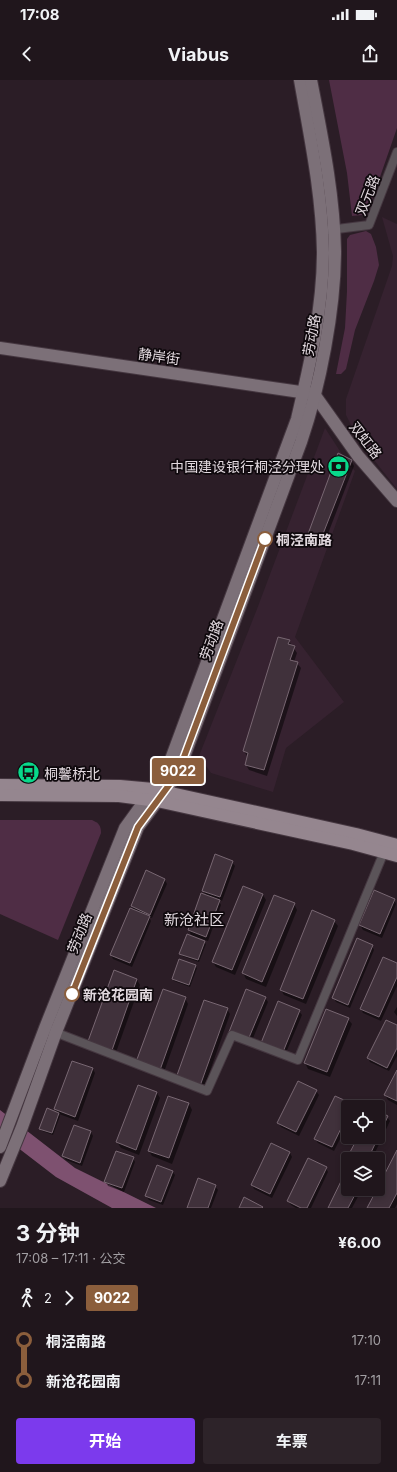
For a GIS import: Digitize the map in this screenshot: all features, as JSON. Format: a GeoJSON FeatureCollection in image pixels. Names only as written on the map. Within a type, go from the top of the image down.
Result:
{"type":"FeatureCollection","features":[{"type":"Feature","properties":{"kind":"main road","name":"劳动路"},"geometry":{"type":"LineString","coordinates":[[0,1181],[22,1127],[51,1030],[125,828],[155,795],[178,773],[310,415],[309,393],[324,352],[332,294],[335,251],[328,230],[300,80]]}},
{"type":"Feature","properties":{"kind":"main road","name":"劳动路"},"geometry":{"type":"LineString","coordinates":[[311,80],[327,164],[328,230]]}},
{"type":"Feature","properties":{"kind":"main road","name":"静岸街"},"geometry":{"type":"LineString","coordinates":[[0,348],[309,393]]}},
{"type":"Feature","properties":{"kind":"main road","name":"双虹路"},"geometry":{"type":"LineString","coordinates":[[309,393],[358,456],[397,501]]}},
{"type":"Feature","properties":{"kind":"main road"},"geometry":{"type":"LineString","coordinates":[[0,785],[120,786],[397,856]]}},
{"type":"Feature","properties":{"kind":"main road"},"geometry":{"type":"LineString","coordinates":[[0,795],[155,795],[356,834],[397,845]]}},
{"type":"Feature","properties":{"kind":"main road","name":"劳动路"},"geometry":{"type":"LineString","coordinates":[[2,1143],[51,1030]]}},
{"type":"Feature","properties":{"kind":"street","name":"双元路"},"geometry":{"type":"LineString","coordinates":[[328,230],[369,226],[397,152]]}},
{"type":"Feature","properties":{"kind":"street"},"geometry":{"type":"LineString","coordinates":[[51,1030],[206,1091],[232,1035],[298,1060],[384,852]]}},
{"type":"Feature","properties":{"kind":"shaded area"},"geometry":{"type":"Polygon","coordinates":[[[329,80],[397,80],[397,128],[372,200],[362,215],[352,216],[347,173],[329,80]]]}},
{"type":"Feature","properties":{"kind":"shaded area"},"geometry":{"type":"Polygon","coordinates":[[[382,217],[397,224],[397,489],[359,441],[346,415],[346,399],[392,266],[393,256],[382,217]]]}},
{"type":"Feature","properties":{"kind":"shaded area"},"geometry":{"type":"Polygon","coordinates":[[[366,231],[371,234],[376,247],[379,265],[355,330],[346,369],[341,374],[336,374],[345,328],[347,239],[350,235],[366,231]]]}},
{"type":"Feature","properties":{"kind":"shaded area"},"geometry":{"type":"Polygon","coordinates":[[[325,428],[347,462],[355,471],[295,637],[344,702],[286,748],[273,792],[211,773],[199,756],[257,609],[325,428]]]}},
{"type":"Feature","properties":{"kind":"shaded area"},"geometry":{"type":"Polygon","coordinates":[[[0,820],[92,820],[100,827],[101,833],[58,940],[0,914],[0,820]]]}},
{"type":"Feature","properties":{"kind":"shaded area"},"geometry":{"type":"Polygon","coordinates":[[[0,1110],[75,1168],[156,1208],[112,1208],[56,1177],[0,1134],[0,1110]]]}},
{"type":"Feature","properties":{"kind":"building"},"geometry":{"type":"Polygon","coordinates":[[[338,453],[352,460],[321,539],[308,534],[338,453]]]}},
{"type":"Feature","properties":{"kind":"building"},"geometry":{"type":"Polygon","coordinates":[[[278,637],[290,640],[288,644],[295,646],[290,660],[298,662],[264,770],[245,765],[248,753],[243,751],[278,637]]]}},
{"type":"Feature","properties":{"kind":"building"},"geometry":{"type":"Polygon","coordinates":[[[215,854],[233,861],[220,897],[202,891],[215,854]]]}},
{"type":"Feature","properties":{"kind":"building"},"geometry":{"type":"Polygon","coordinates":[[[146,870],[165,879],[150,915],[131,906],[146,870]]]}},
{"type":"Feature","properties":{"kind":"building"},"geometry":{"type":"Polygon","coordinates":[[[243,886],[263,894],[232,970],[212,962],[243,886]]]}},
{"type":"Feature","properties":{"kind":"building"},"geometry":{"type":"Polygon","coordinates":[[[374,890],[395,899],[380,934],[359,925],[374,890]]]}},
{"type":"Feature","properties":{"kind":"building"},"geometry":{"type":"Polygon","coordinates":[[[201,893],[220,900],[206,937],[188,930],[201,893]]]}},
{"type":"Feature","properties":{"kind":"building"},"geometry":{"type":"Polygon","coordinates":[[[274,895],[295,903],[262,982],[242,973],[274,895]]]}},
{"type":"Feature","properties":{"kind":"building"},"geometry":{"type":"Polygon","coordinates":[[[130,908],[150,916],[130,963],[110,955],[130,908]]]}},
{"type":"Feature","properties":{"kind":"building"},"geometry":{"type":"Polygon","coordinates":[[[312,910],[335,920],[303,999],[280,990],[312,910]]]}},
{"type":"Feature","properties":{"kind":"building"},"geometry":{"type":"Polygon","coordinates":[[[187,934],[205,941],[198,960],[179,954],[187,934]]]}},
{"type":"Feature","properties":{"kind":"building"},"geometry":{"type":"Polygon","coordinates":[[[357,938],[373,945],[348,1005],[332,998],[357,938]]]}},
{"type":"Feature","properties":{"kind":"building"},"geometry":{"type":"Polygon","coordinates":[[[383,957],[397,963],[397,977],[379,1017],[360,1009],[383,957]]]}},
{"type":"Feature","properties":{"kind":"building"},"geometry":{"type":"Polygon","coordinates":[[[179,959],[196,965],[189,985],[172,979],[179,959]]]}},
{"type":"Feature","properties":{"kind":"building"},"geometry":{"type":"Polygon","coordinates":[[[114,970],[137,979],[111,1053],[87,1044],[114,970]]]}},
{"type":"Feature","properties":{"kind":"building"},"geometry":{"type":"Polygon","coordinates":[[[163,989],[186,997],[160,1070],[136,1062],[163,989]]]}},
{"type":"Feature","properties":{"kind":"building"},"geometry":{"type":"Polygon","coordinates":[[[246,989],[266,997],[248,1040],[229,1032],[246,989]]]}},
{"type":"Feature","properties":{"kind":"building"},"geometry":{"type":"Polygon","coordinates":[[[204,1000],[228,1008],[200,1086],[176,1078],[204,1000]]]}},
{"type":"Feature","properties":{"kind":"building"},"geometry":{"type":"Polygon","coordinates":[[[278,1001],[300,1010],[283,1052],[261,1043],[278,1001]]]}},
{"type":"Feature","properties":{"kind":"building"},"geometry":{"type":"Polygon","coordinates":[[[326,1009],[349,1018],[327,1072],[304,1063],[326,1009]]]}},
{"type":"Feature","properties":{"kind":"building"},"geometry":{"type":"Polygon","coordinates":[[[386,1020],[397,1025],[397,1048],[387,1068],[367,1058],[386,1020]]]}},
{"type":"Feature","properties":{"kind":"building"},"geometry":{"type":"Polygon","coordinates":[[[72,1061],[93,1068],[75,1117],[54,1109],[72,1061]]]}},
{"type":"Feature","properties":{"kind":"building"},"geometry":{"type":"Polygon","coordinates":[[[397,1070],[397,1101],[384,1095],[397,1070]]]}},
{"type":"Feature","properties":{"kind":"building"},"geometry":{"type":"Polygon","coordinates":[[[298,1081],[317,1090],[296,1132],[277,1123],[298,1081]]]}},
{"type":"Feature","properties":{"kind":"building"},"geometry":{"type":"Polygon","coordinates":[[[138,1085],[157,1092],[136,1150],[116,1142],[138,1085]]]}},
{"type":"Feature","properties":{"kind":"building"},"geometry":{"type":"Polygon","coordinates":[[[168,1096],[189,1103],[169,1158],[148,1151],[168,1096]]]}},
{"type":"Feature","properties":{"kind":"building"},"geometry":{"type":"Polygon","coordinates":[[[335,1096],[344,1100],[341,1100],[341,1128],[332,1147],[314,1139],[335,1096]]]}},
{"type":"Feature","properties":{"kind":"building"},"geometry":{"type":"Polygon","coordinates":[[[47,1108],[59,1113],[52,1133],[39,1129],[47,1108]]]}},
{"type":"Feature","properties":{"kind":"building"},"geometry":{"type":"Polygon","coordinates":[[[385,1114],[388,1116],[385,1122],[385,1114]]]}},
{"type":"Feature","properties":{"kind":"building"},"geometry":{"type":"Polygon","coordinates":[[[74,1125],[91,1131],[80,1163],[62,1156],[74,1125]]]}},
{"type":"Feature","properties":{"kind":"building"},"geometry":{"type":"Polygon","coordinates":[[[271,1143],[290,1152],[270,1194],[251,1185],[271,1143]]]}},
{"type":"Feature","properties":{"kind":"building"},"geometry":{"type":"Polygon","coordinates":[[[354,1144],[375,1144],[371,1152],[350,1152],[354,1144]]]}},
{"type":"Feature","properties":{"kind":"building"},"geometry":{"type":"Polygon","coordinates":[[[397,1150],[397,1193],[389,1208],[367,1208],[373,1196],[385,1196],[385,1173],[397,1150]]]}},
{"type":"Feature","properties":{"kind":"building"},"geometry":{"type":"Polygon","coordinates":[[[116,1151],[134,1157],[122,1188],[104,1182],[116,1151]]]}},
{"type":"Feature","properties":{"kind":"building"},"geometry":{"type":"Polygon","coordinates":[[[308,1158],[327,1167],[307,1208],[301,1208],[287,1201],[308,1158]]]}},
{"type":"Feature","properties":{"kind":"building"},"geometry":{"type":"Polygon","coordinates":[[[157,1165],[173,1171],[161,1202],[145,1196],[157,1165]]]}},
{"type":"Feature","properties":{"kind":"building"},"geometry":{"type":"Polygon","coordinates":[[[198,1178],[216,1185],[208,1208],[187,1208],[198,1178]]]}},
{"type":"Feature","properties":{"kind":"building"},"geometry":{"type":"Polygon","coordinates":[[[341,1181],[341,1196],[354,1196],[348,1208],[328,1208],[341,1181]]]}},
{"type":"Feature","properties":{"kind":"building"},"geometry":{"type":"Polygon","coordinates":[[[244,1197],[263,1207],[239,1208],[244,1197]]]}},
{"type":"Feature","properties":{"kind":"bus line","name":"9022"},"geometry":{"type":"LineString","coordinates":[[72,994],[138,827],[178,773],[265,539]]}},
{"type":"Feature","properties":{"kind":"place","name":"中国建设银行桐泾分理处"},"geometry":{"type":"Point","coordinates":[339,466]}},
{"type":"Feature","properties":{"kind":"place","name":"桐泾南路"},"geometry":{"type":"Point","coordinates":[265,539]}},
{"type":"Feature","properties":{"kind":"place","name":"桐馨桥北"},"geometry":{"type":"Point","coordinates":[28,773]}},
{"type":"Feature","properties":{"kind":"place","name":"新沧花园南"},"geometry":{"type":"Point","coordinates":[72,994]}},
{"type":"Feature","properties":{"kind":"district","name":"新沧社区"},"geometry":{"type":"Point","coordinates":[194,919]}}]}
